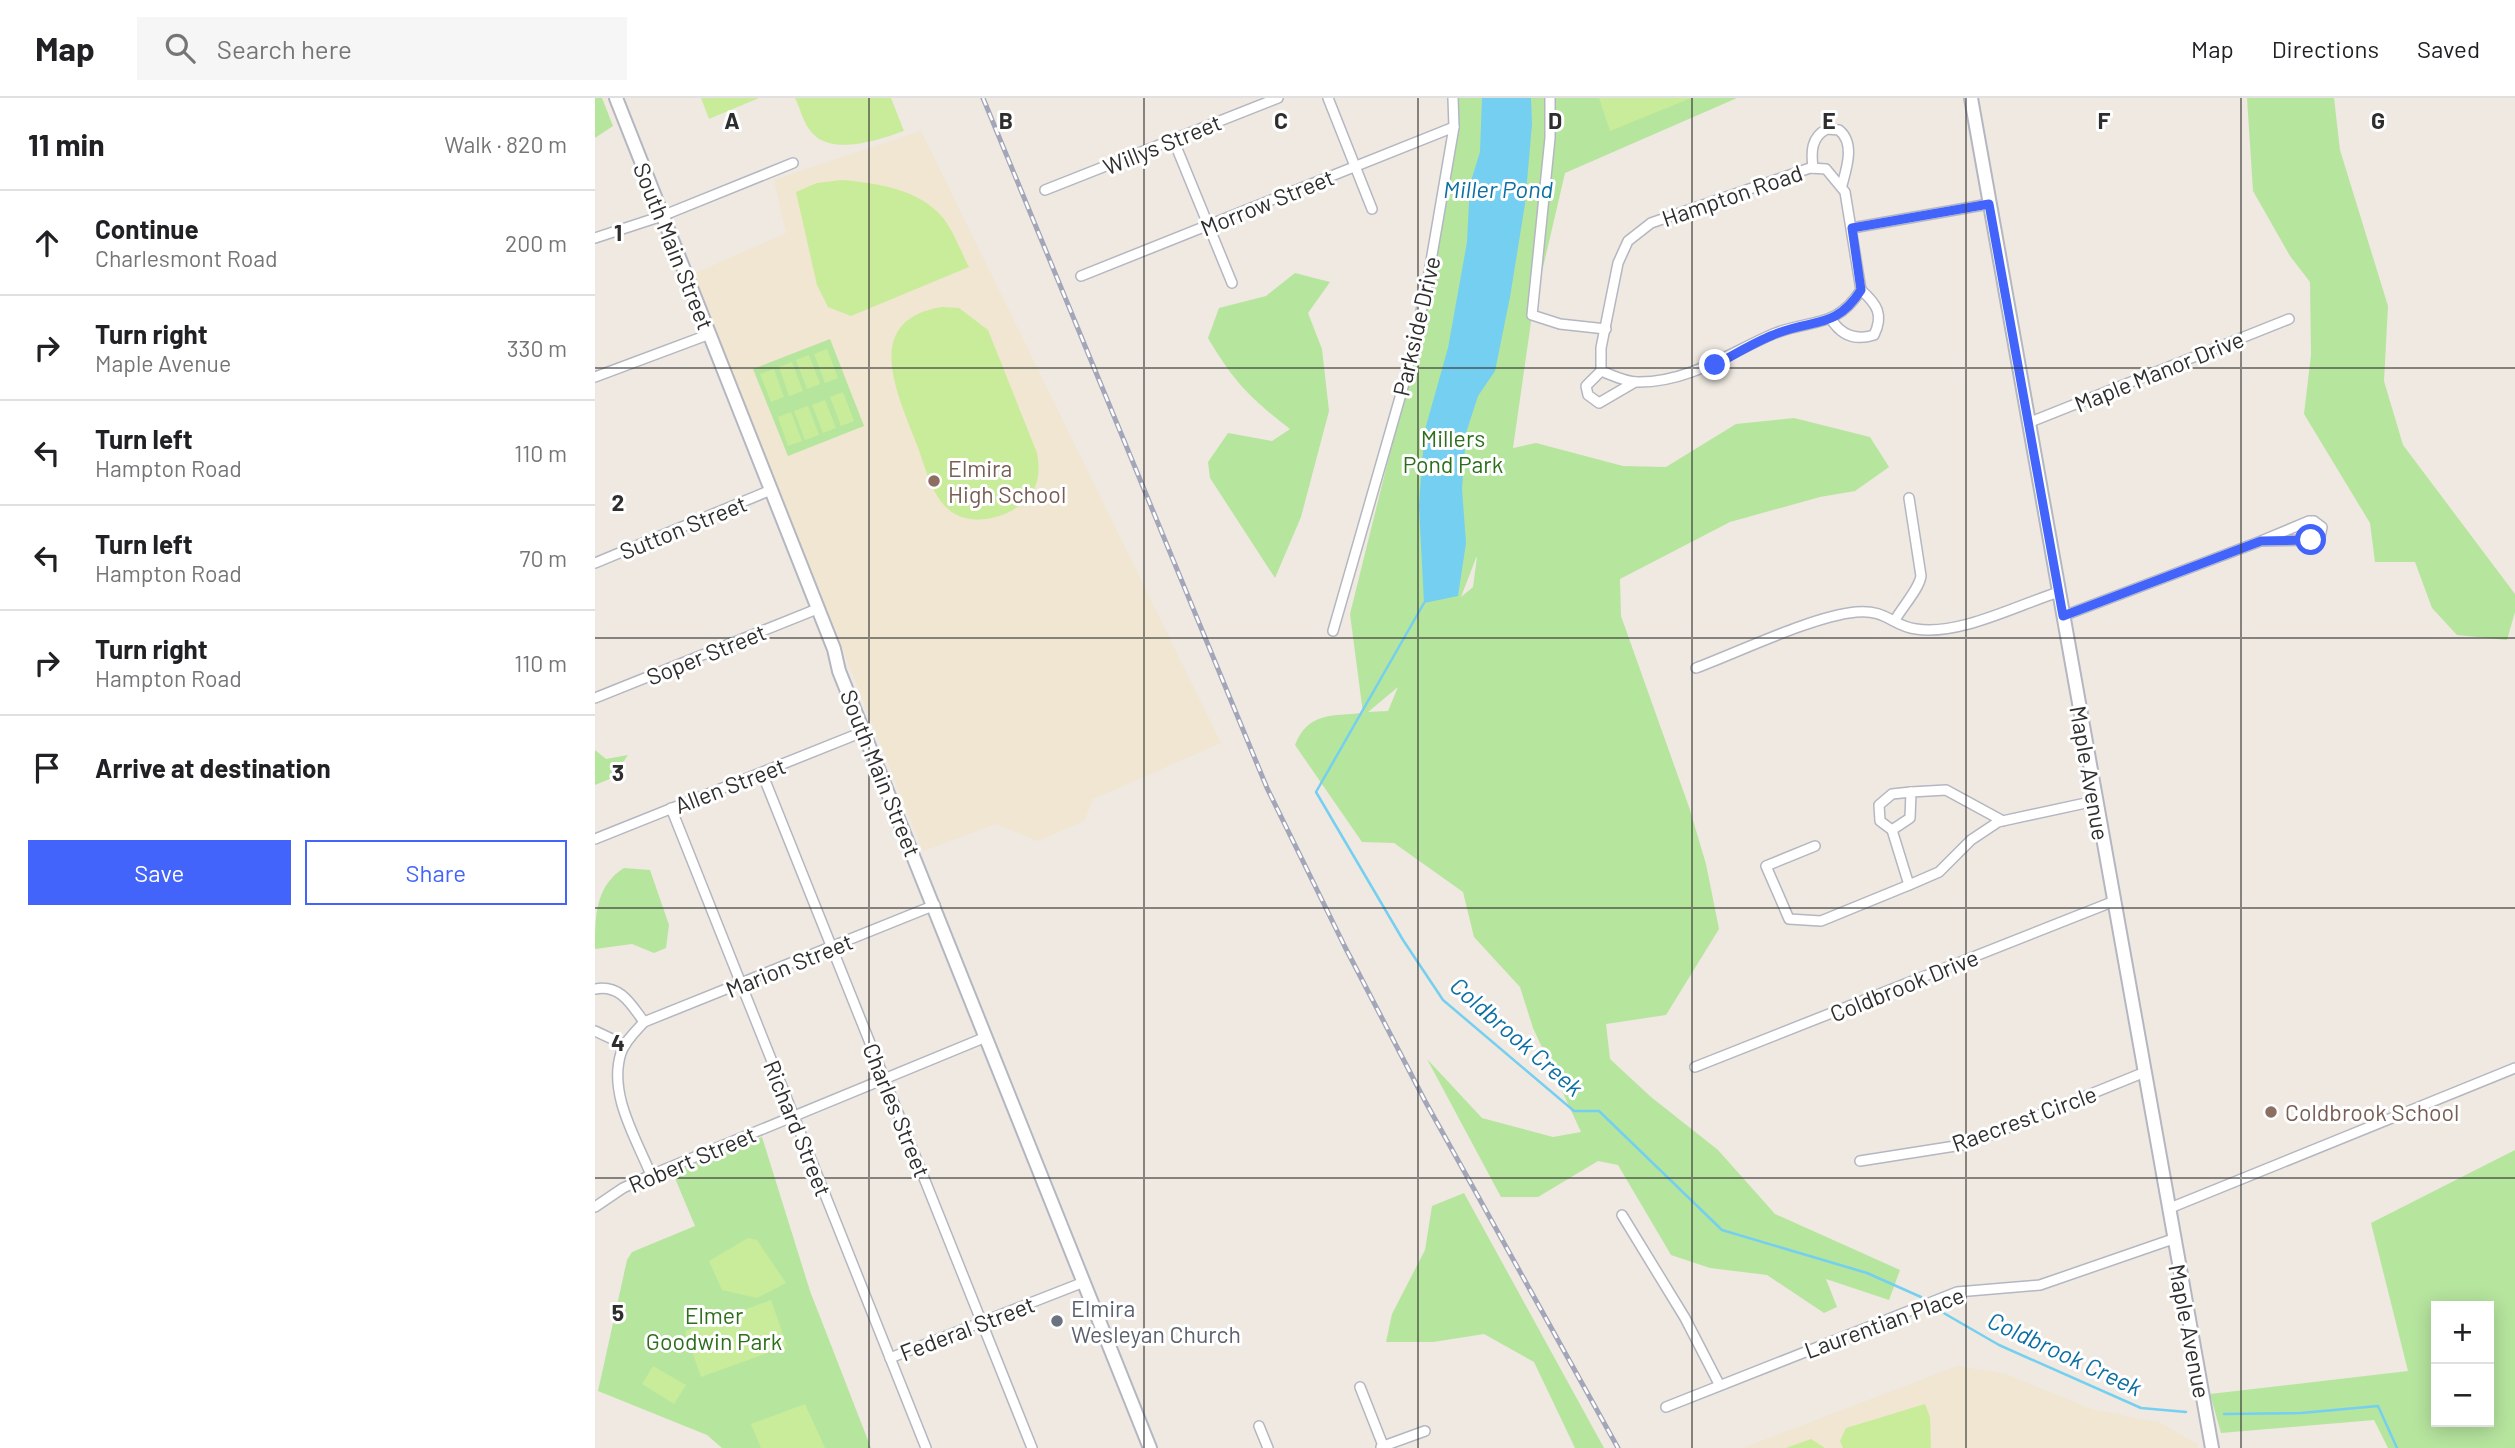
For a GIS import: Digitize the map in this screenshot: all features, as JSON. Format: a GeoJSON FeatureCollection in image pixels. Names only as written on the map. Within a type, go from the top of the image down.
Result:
{"type":"FeatureCollection","features":[{"type":"Feature","properties":{"kind":"street","name":"South Main Street"},"geometry":{"type":"LineString","coordinates":[[616,98],[1150,1448]]}},
{"type":"Feature","properties":{"kind":"street","name":"Willys Street"},"geometry":{"type":"LineString","coordinates":[[1045,190],[1278,98]]}},
{"type":"Feature","properties":{"kind":"street"},"geometry":{"type":"LineString","coordinates":[[1328,98],[1372,209]]}},
{"type":"Feature","properties":{"kind":"street","name":"Parkside Drive"},"geometry":{"type":"LineString","coordinates":[[1333,631],[1403,387],[1426,290],[1454,127],[1453,98]]}},
{"type":"Feature","properties":{"kind":"street"},"geometry":{"type":"LineString","coordinates":[[1551,98],[1550,138],[1532,315],[1560,324],[1606,329]]}},
{"type":"Feature","properties":{"kind":"street","name":"Maple Avenue"},"geometry":{"type":"LineString","coordinates":[[1971,98],[2112,902],[2212,1448]]}},
{"type":"Feature","properties":{"kind":"street","name":"Morrow Street"},"geometry":{"type":"LineString","coordinates":[[1081,276],[1454,127]]}},
{"type":"Feature","properties":{"kind":"street"},"geometry":{"type":"LineString","coordinates":[[1813,168],[1812,148],[1816,138],[1827,129],[1839,130],[1845,135],[1848,156],[1842,185],[1852,228],[1861,290],[1878,308],[1880,321],[1874,335],[1862,339],[1838,331],[1831,319]]}},
{"type":"Feature","properties":{"kind":"street"},"geometry":{"type":"LineString","coordinates":[[1173,139],[1206,226],[1232,283]]}},
{"type":"Feature","properties":{"kind":"street"},"geometry":{"type":"LineString","coordinates":[[595,238],[661,216],[793,163]]}},
{"type":"Feature","properties":{"kind":"street","name":"Hampton Road"},"geometry":{"type":"LineString","coordinates":[[1842,185],[1826,169],[1800,169],[1645,226],[1628,241],[1618,263],[1601,371],[1586,386],[1588,395],[1599,403],[1635,382],[1676,377],[1715,365],[1775,334],[1831,319],[1849,308],[1861,290]]}},
{"type":"Feature","properties":{"kind":"street"},"geometry":{"type":"LineString","coordinates":[[1852,228],[1989,204]]}},
{"type":"Feature","properties":{"kind":"street","name":"Maple Manor Drive"},"geometry":{"type":"LineString","coordinates":[[2028,423],[2289,319]]}},
{"type":"Feature","properties":{"kind":"street"},"geometry":{"type":"LineString","coordinates":[[595,377],[710,334]]}},
{"type":"Feature","properties":{"kind":"street","name":"Hampton Road"},"geometry":{"type":"LineString","coordinates":[[1601,371],[1635,382]]}},
{"type":"Feature","properties":{"kind":"street","name":"Sutton Street"},"geometry":{"type":"LineString","coordinates":[[595,563],[771,490]]}},
{"type":"Feature","properties":{"kind":"street"},"geometry":{"type":"LineString","coordinates":[[1895,620],[1907,598],[1919,587],[1921,576],[1909,498]]}},
{"type":"Feature","properties":{"kind":"street"},"geometry":{"type":"LineString","coordinates":[[2063,616],[2309,521],[2314,520],[2322,527],[2320,537],[2311,540],[2261,541]]}},
{"type":"Feature","properties":{"kind":"street"},"geometry":{"type":"LineString","coordinates":[[1696,668],[1808,625],[1854,612],[1878,611],[1914,629],[1946,631],[2059,592]]}},
{"type":"Feature","properties":{"kind":"street","name":"Soper Street"},"geometry":{"type":"LineString","coordinates":[[595,698],[817,609]]}},
{"type":"Feature","properties":{"kind":"street","name":"Allen Street"},"geometry":{"type":"LineString","coordinates":[[595,839],[865,732]]}},
{"type":"Feature","properties":{"kind":"street","name":"Charles Street"},"geometry":{"type":"LineString","coordinates":[[762,773],[1032,1448]]}},
{"type":"Feature","properties":{"kind":"street"},"geometry":{"type":"LineString","coordinates":[[1909,886],[1892,830],[1880,821],[1879,804],[1892,794],[1946,790],[2003,821]]}},
{"type":"Feature","properties":{"kind":"street"},"geometry":{"type":"LineString","coordinates":[[1892,830],[1910,818],[1912,792]]}},
{"type":"Feature","properties":{"kind":"street"},"geometry":{"type":"LineString","coordinates":[[1815,846],[1766,866],[1789,919],[1821,921],[1940,872],[1971,840],[2003,821],[2095,801]]}},
{"type":"Feature","properties":{"kind":"street","name":"Richard Street"},"geometry":{"type":"LineString","coordinates":[[671,808],[926,1448]]}},
{"type":"Feature","properties":{"kind":"street","name":"Coldbrook Drive"},"geometry":{"type":"LineString","coordinates":[[1695,1068],[2112,902]]}},
{"type":"Feature","properties":{"kind":"street","name":"Marion Street"},"geometry":{"type":"LineString","coordinates":[[651,1175],[621,1102],[617,1077],[625,1045],[644,1022],[935,905]]}},
{"type":"Feature","properties":{"kind":"street"},"geometry":{"type":"LineString","coordinates":[[595,989],[614,989],[626,996],[644,1022]]}},
{"type":"Feature","properties":{"kind":"street"},"geometry":{"type":"LineString","coordinates":[[595,1031],[625,1045]]}},
{"type":"Feature","properties":{"kind":"street","name":"Robert Street"},"geometry":{"type":"LineString","coordinates":[[595,1206],[622,1188],[651,1175],[986,1037]]}},
{"type":"Feature","properties":{"kind":"street"},"geometry":{"type":"LineString","coordinates":[[2170,1208],[2515,1068]]}},
{"type":"Feature","properties":{"kind":"street","name":"Raecrest Circle"},"geometry":{"type":"LineString","coordinates":[[1860,1161],[1968,1144],[2145,1072]]}},
{"type":"Feature","properties":{"kind":"street"},"geometry":{"type":"LineString","coordinates":[[1622,1215],[1685,1318],[1719,1384]]}},
{"type":"Feature","properties":{"kind":"street","name":"Laurentian Place"},"geometry":{"type":"LineString","coordinates":[[1666,1407],[1957,1292],[2040,1285],[2173,1239]]}},
{"type":"Feature","properties":{"kind":"street","name":"Federal Street"},"geometry":{"type":"LineString","coordinates":[[890,1358],[1084,1282]]}},
{"type":"Feature","properties":{"kind":"street"},"geometry":{"type":"LineString","coordinates":[[1360,1387],[1382,1447],[1425,1431]]}},
{"type":"Feature","properties":{"kind":"street"},"geometry":{"type":"LineString","coordinates":[[1259,1426],[1268,1448]]}},
{"type":"Feature","properties":{"kind":"shaded area","name":"Elmira High School"},"geometry":{"type":"Polygon","coordinates":[[[921,131],[1221,743],[1093,799],[1084,821],[1038,841],[996,824],[923,851],[693,274],[786,233],[774,180],[921,131]]]}},
{"type":"Feature","properties":{"kind":"shaded area"},"geometry":{"type":"Polygon","coordinates":[[[1957,1366],[2006,1374],[2091,1409],[2161,1423],[2197,1444],[2198,1448],[1743,1448],[1957,1366]]]}},
{"type":"Feature","properties":{"kind":"green space"},"geometry":{"type":"Polygon","coordinates":[[[595,98],[602,98],[613,126],[595,138],[595,98]]]}},
{"type":"Feature","properties":{"kind":"green space"},"geometry":{"type":"Polygon","coordinates":[[[701,98],[759,98],[709,119],[701,98]]]}},
{"type":"Feature","properties":{"kind":"green space"},"geometry":{"type":"Polygon","coordinates":[[[795,98],[891,98],[904,131],[868,142],[841,145],[828,143],[817,138],[809,129],[795,98]]]}},
{"type":"Feature","properties":{"kind":"green space","name":"Millers Pond Park"},"geometry":{"type":"Polygon","coordinates":[[[1459,98],[1737,98],[1565,173],[1532,315],[1513,448],[1536,443],[1623,466],[1666,467],[1736,424],[1794,418],[1870,437],[1889,467],[1855,491],[1820,497],[1730,522],[1620,579],[1621,616],[1689,807],[1706,864],[1719,929],[1666,1015],[1606,1024],[1610,1059],[1651,1097],[1718,1150],[1775,1214],[1900,1270],[1889,1300],[1826,1279],[1837,1307],[1824,1313],[1767,1275],[1710,1268],[1671,1255],[1618,1165],[1598,1161],[1538,1197],[1501,1197],[1427,1059],[1482,1118],[1553,1137],[1581,1132],[1533,1028],[1520,987],[1474,937],[1463,892],[1394,843],[1362,842],[1295,745],[1300,734],[1314,721],[1331,716],[1363,713],[1350,614],[1429,295],[1459,126],[1459,98]],[[1476,558],[1461,597],[1473,587],[1476,558]],[[1398,687],[1368,712],[1388,711],[1398,687]]]}},
{"type":"Feature","properties":{"kind":"green space"},"geometry":{"type":"Polygon","coordinates":[[[1599,98],[1691,98],[1610,131],[1599,98]]]}},
{"type":"Feature","properties":{"kind":"green space"},"geometry":{"type":"Polygon","coordinates":[[[2247,98],[2334,98],[2340,150],[2388,306],[2384,381],[2403,445],[2515,594],[2515,612],[2507,640],[2457,635],[2432,608],[2415,562],[2375,562],[2370,523],[2304,414],[2311,355],[2310,282],[2290,256],[2253,191],[2247,98]]]}},
{"type":"Feature","properties":{"kind":"green space"},"geometry":{"type":"Polygon","coordinates":[[[842,180],[897,189],[922,200],[943,218],[969,267],[851,316],[828,307],[817,285],[796,192],[817,183],[842,180]]]}},
{"type":"Feature","properties":{"kind":"green space"},"geometry":{"type":"Polygon","coordinates":[[[1295,273],[1330,282],[1308,313],[1322,349],[1329,411],[1301,517],[1275,578],[1210,478],[1208,462],[1228,433],[1272,441],[1290,429],[1244,388],[1208,338],[1219,308],[1266,296],[1295,273]]]}},
{"type":"Feature","properties":{"kind":"green space"},"geometry":{"type":"Polygon","coordinates":[[[942,307],[959,308],[988,330],[1037,453],[1037,482],[1031,494],[1013,510],[989,518],[971,519],[955,514],[935,493],[895,383],[893,343],[901,327],[917,315],[942,307]]]}},
{"type":"Feature","properties":{"kind":"green space"},"geometry":{"type":"Polygon","coordinates":[[[830,339],[864,426],[788,456],[753,369],[830,339]]]}},
{"type":"Feature","properties":{"kind":"green space"},"geometry":{"type":"Polygon","coordinates":[[[827,349],[838,378],[825,383],[814,354],[827,349]]]}},
{"type":"Feature","properties":{"kind":"green space"},"geometry":{"type":"Polygon","coordinates":[[[809,355],[820,384],[807,389],[796,360],[809,355]]]}},
{"type":"Feature","properties":{"kind":"green space"},"geometry":{"type":"Polygon","coordinates":[[[792,362],[803,391],[789,396],[779,367],[792,362]]]}},
{"type":"Feature","properties":{"kind":"green space"},"geometry":{"type":"Polygon","coordinates":[[[774,369],[784,397],[771,402],[760,374],[774,369]]]}},
{"type":"Feature","properties":{"kind":"green space"},"geometry":{"type":"Polygon","coordinates":[[[843,392],[854,421],[841,426],[830,397],[843,392]]]}},
{"type":"Feature","properties":{"kind":"green space"},"geometry":{"type":"Polygon","coordinates":[[[825,400],[836,428],[823,433],[812,405],[825,400]]]}},
{"type":"Feature","properties":{"kind":"green space"},"geometry":{"type":"Polygon","coordinates":[[[808,406],[819,435],[805,440],[794,411],[808,406]]]}},
{"type":"Feature","properties":{"kind":"green space"},"geometry":{"type":"Polygon","coordinates":[[[791,412],[802,441],[788,446],[778,417],[791,412]]]}},
{"type":"Feature","properties":{"kind":"green space"},"geometry":{"type":"Polygon","coordinates":[[[595,750],[606,759],[628,755],[612,778],[595,785],[595,750]]]}},
{"type":"Feature","properties":{"kind":"green space"},"geometry":{"type":"Polygon","coordinates":[[[624,868],[650,870],[669,925],[666,948],[654,953],[632,944],[595,949],[595,925],[602,893],[614,875],[624,868]]]}},
{"type":"Feature","properties":{"kind":"green space","name":"Elmer Goodwin Park"},"geometry":{"type":"Polygon","coordinates":[[[762,1137],[810,1291],[871,1448],[722,1448],[707,1435],[598,1391],[627,1260],[632,1252],[695,1226],[672,1171],[762,1137]]]}},
{"type":"Feature","properties":{"kind":"green space"},"geometry":{"type":"Polygon","coordinates":[[[2515,1150],[2515,1448],[2388,1448],[2374,1420],[2221,1433],[2210,1394],[2408,1371],[2371,1223],[2515,1150]]]}},
{"type":"Feature","properties":{"kind":"green space"},"geometry":{"type":"Polygon","coordinates":[[[1464,1193],[1604,1448],[1575,1448],[1534,1362],[1484,1334],[1433,1342],[1386,1342],[1392,1314],[1425,1250],[1432,1206],[1464,1193]]]}},
{"type":"Feature","properties":{"kind":"green space"},"geometry":{"type":"Polygon","coordinates":[[[748,1238],[757,1240],[786,1283],[757,1298],[722,1290],[709,1261],[748,1238]]]}},
{"type":"Feature","properties":{"kind":"green space"},"geometry":{"type":"Polygon","coordinates":[[[771,1300],[787,1346],[701,1377],[685,1331],[771,1300]]]}},
{"type":"Feature","properties":{"kind":"green space"},"geometry":{"type":"Polygon","coordinates":[[[653,1366],[686,1385],[674,1404],[642,1384],[653,1366]]]}},
{"type":"Feature","properties":{"kind":"green space"},"geometry":{"type":"Polygon","coordinates":[[[805,1404],[825,1448],[761,1448],[751,1424],[805,1404]]]}},
{"type":"Feature","properties":{"kind":"green space"},"geometry":{"type":"Polygon","coordinates":[[[1925,1404],[1930,1417],[1931,1448],[1843,1448],[1840,1441],[1846,1428],[1925,1404]]]}},
{"type":"Feature","properties":{"kind":"green space"},"geometry":{"type":"Polygon","coordinates":[[[1811,1439],[1825,1448],[1786,1448],[1811,1439]]]}},
{"type":"Feature","properties":{"kind":"water","name":"Miller Pond"},"geometry":{"type":"Polygon","coordinates":[[[1482,98],[1531,98],[1532,124],[1525,204],[1495,371],[1478,396],[1466,433],[1462,489],[1466,543],[1458,596],[1424,603],[1419,506],[1426,426],[1448,348],[1467,242],[1470,184],[1480,152],[1482,98]]]}},
{"type":"Feature","properties":{"kind":"waterway","name":"Coldbrook Creek"},"geometry":{"type":"LineString","coordinates":[[1424,603],[1316,792],[1403,940],[1443,1000],[1574,1111],[1599,1111],[1722,1230],[1867,1273],[1921,1297]]}},
{"type":"Feature","properties":{"kind":"waterway","name":"Coldbrook Creek"},"geometry":{"type":"LineString","coordinates":[[1935,1308],[1999,1345],[2141,1408],[2186,1412]]}},
{"type":"Feature","properties":{"kind":"waterway","name":"Coldbrook Creek"},"geometry":{"type":"LineString","coordinates":[[2224,1414],[2301,1413],[2378,1406],[2397,1448]]}},
{"type":"Feature","properties":{"kind":"railway"},"geometry":{"type":"LineString","coordinates":[[983,98],[1267,788],[1425,1101],[1618,1448]]}},
{"type":"Feature","properties":{"kind":"place","name":"Elmira High School"},"geometry":{"type":"Point","coordinates":[934,481]}},
{"type":"Feature","properties":{"kind":"place","name":"Coldbrook School"},"geometry":{"type":"Point","coordinates":[2271,1112]}},
{"type":"Feature","properties":{"kind":"place","name":"Elmira Wesleyan Church"},"geometry":{"type":"Point","coordinates":[1057,1321]}},
{"type":"Feature","properties":{"kind":"route"},"geometry":{"type":"LineString","coordinates":[[1715,365],[1775,334],[1831,319],[1849,308],[1861,290],[1852,228],[1989,204],[2063,616],[2261,541],[2311,540]]}}]}
